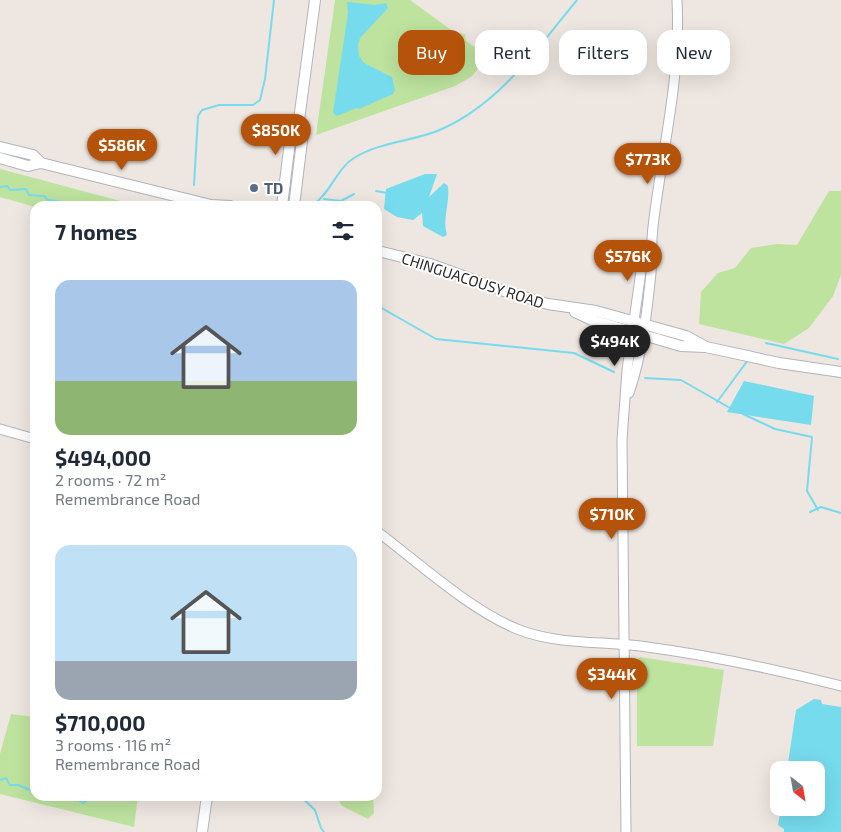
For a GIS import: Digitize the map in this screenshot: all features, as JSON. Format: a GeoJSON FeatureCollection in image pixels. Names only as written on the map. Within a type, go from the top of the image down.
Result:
{"type":"FeatureCollection","features":[{"type":"Feature","properties":{"kind":"main road"},"geometry":{"type":"LineString","coordinates":[[295,201],[302,133],[299,120],[315,0]]}},
{"type":"Feature","properties":{"kind":"main road"},"geometry":{"type":"LineString","coordinates":[[283,201],[291,133],[299,120]]}},
{"type":"Feature","properties":{"kind":"main road"},"geometry":{"type":"LineString","coordinates":[[0,147],[33,155],[41,163]]}},
{"type":"Feature","properties":{"kind":"main road"},"geometry":{"type":"LineString","coordinates":[[0,158],[28,166],[41,163],[191,201]]}},
{"type":"Feature","properties":{"kind":"main road","name":"CHINGUACOUSY ROAD"},"geometry":{"type":"LineString","coordinates":[[382,252],[430,264],[507,292],[569,309],[596,312],[681,346],[706,347],[779,363],[841,372]]}},
{"type":"Feature","properties":{"kind":"main road"},"geometry":{"type":"LineString","coordinates":[[202,832],[206,801]]}},
{"type":"Feature","properties":{"kind":"street"},"geometry":{"type":"LineString","coordinates":[[626,832],[622,440],[625,405],[636,370],[641,271],[652,252],[653,228],[677,70],[676,0]]}},
{"type":"Feature","properties":{"kind":"street"},"geometry":{"type":"LineString","coordinates":[[0,430],[30,438]]}},
{"type":"Feature","properties":{"kind":"street"},"geometry":{"type":"LineString","coordinates":[[382,535],[486,613],[507,624],[548,638],[624,646],[775,669],[841,686]]}},
{"type":"Feature","properties":{"kind":"green space"},"geometry":{"type":"Polygon","coordinates":[[[335,0],[410,0],[451,30],[398,30],[398,75],[465,75],[465,34],[466,41],[475,48],[475,72],[471,77],[455,86],[316,135],[335,0]]]}},
{"type":"Feature","properties":{"kind":"green space"},"geometry":{"type":"Polygon","coordinates":[[[0,169],[120,201],[30,201],[30,206],[0,197],[0,169]]]}},
{"type":"Feature","properties":{"kind":"green space"},"geometry":{"type":"Polygon","coordinates":[[[829,191],[841,191],[841,275],[833,296],[809,328],[784,344],[699,324],[701,292],[718,273],[735,268],[751,248],[777,244],[797,245],[829,191]]]}},
{"type":"Feature","properties":{"kind":"green space"},"geometry":{"type":"Polygon","coordinates":[[[640,657],[724,670],[713,746],[637,746],[637,660],[640,657]]]}},
{"type":"Feature","properties":{"kind":"green space"},"geometry":{"type":"Polygon","coordinates":[[[11,714],[30,716],[30,801],[137,801],[134,827],[0,794],[0,754],[11,714]]]}},
{"type":"Feature","properties":{"kind":"green space"},"geometry":{"type":"Polygon","coordinates":[[[339,801],[373,801],[374,813],[368,819],[342,806],[339,801]]]}},
{"type":"Feature","properties":{"kind":"water"},"geometry":{"type":"Polygon","coordinates":[[[347,2],[375,5],[386,3],[388,8],[360,38],[358,45],[359,56],[364,63],[392,77],[395,90],[393,94],[359,109],[356,108],[337,116],[333,113],[348,13],[347,2]]]}},
{"type":"Feature","properties":{"kind":"water"},"geometry":{"type":"Polygon","coordinates":[[[425,174],[437,174],[429,197],[444,183],[448,186],[445,223],[447,235],[443,237],[423,226],[422,213],[413,220],[397,217],[384,209],[386,189],[425,174]]]}},
{"type":"Feature","properties":{"kind":"water"},"geometry":{"type":"Polygon","coordinates":[[[744,381],[814,396],[811,425],[727,412],[744,381]]]}},
{"type":"Feature","properties":{"kind":"water"},"geometry":{"type":"Polygon","coordinates":[[[814,699],[821,700],[822,704],[841,707],[841,832],[784,832],[784,829],[778,825],[780,816],[825,816],[825,761],[788,761],[796,710],[814,699]]]}},
{"type":"Feature","properties":{"kind":"waterway"},"geometry":{"type":"LineString","coordinates":[[194,185],[198,116],[202,110],[219,105],[253,105],[260,100],[265,79],[274,0]]}},
{"type":"Feature","properties":{"kind":"waterway"},"geometry":{"type":"LineString","coordinates":[[318,201],[348,162],[354,158],[387,144],[423,136],[444,128],[465,117],[484,103],[517,72],[577,0]]}},
{"type":"Feature","properties":{"kind":"waterway"},"geometry":{"type":"LineString","coordinates":[[0,187],[7,186],[10,190],[26,189],[29,195],[44,196],[48,200],[58,201]]}},
{"type":"Feature","properties":{"kind":"waterway"},"geometry":{"type":"LineString","coordinates":[[376,191],[387,193]]}},
{"type":"Feature","properties":{"kind":"waterway"},"geometry":{"type":"LineString","coordinates":[[324,199],[341,201],[354,194]]}},
{"type":"Feature","properties":{"kind":"waterway"},"geometry":{"type":"LineString","coordinates":[[382,308],[436,339],[574,353],[614,372]]}},
{"type":"Feature","properties":{"kind":"waterway"},"geometry":{"type":"LineString","coordinates":[[766,343],[838,359]]}},
{"type":"Feature","properties":{"kind":"waterway"},"geometry":{"type":"LineString","coordinates":[[717,402],[748,360]]}},
{"type":"Feature","properties":{"kind":"waterway"},"geometry":{"type":"LineString","coordinates":[[645,378],[681,380],[730,408]]}},
{"type":"Feature","properties":{"kind":"waterway"},"geometry":{"type":"LineString","coordinates":[[743,414],[775,429],[812,437],[807,491],[818,510]]}},
{"type":"Feature","properties":{"kind":"waterway"},"geometry":{"type":"LineString","coordinates":[[810,512],[821,507],[841,513]]}},
{"type":"Feature","properties":{"kind":"waterway"},"geometry":{"type":"LineString","coordinates":[[0,780],[6,778],[10,785],[18,785],[30,790]]}},
{"type":"Feature","properties":{"kind":"waterway"},"geometry":{"type":"LineString","coordinates":[[80,801],[83,803],[86,801]]}},
{"type":"Feature","properties":{"kind":"waterway"},"geometry":{"type":"LineString","coordinates":[[305,801],[315,810],[324,832]]}},
{"type":"Feature","properties":{"kind":"place","name":"TD"},"geometry":{"type":"Point","coordinates":[254,188]}}]}
